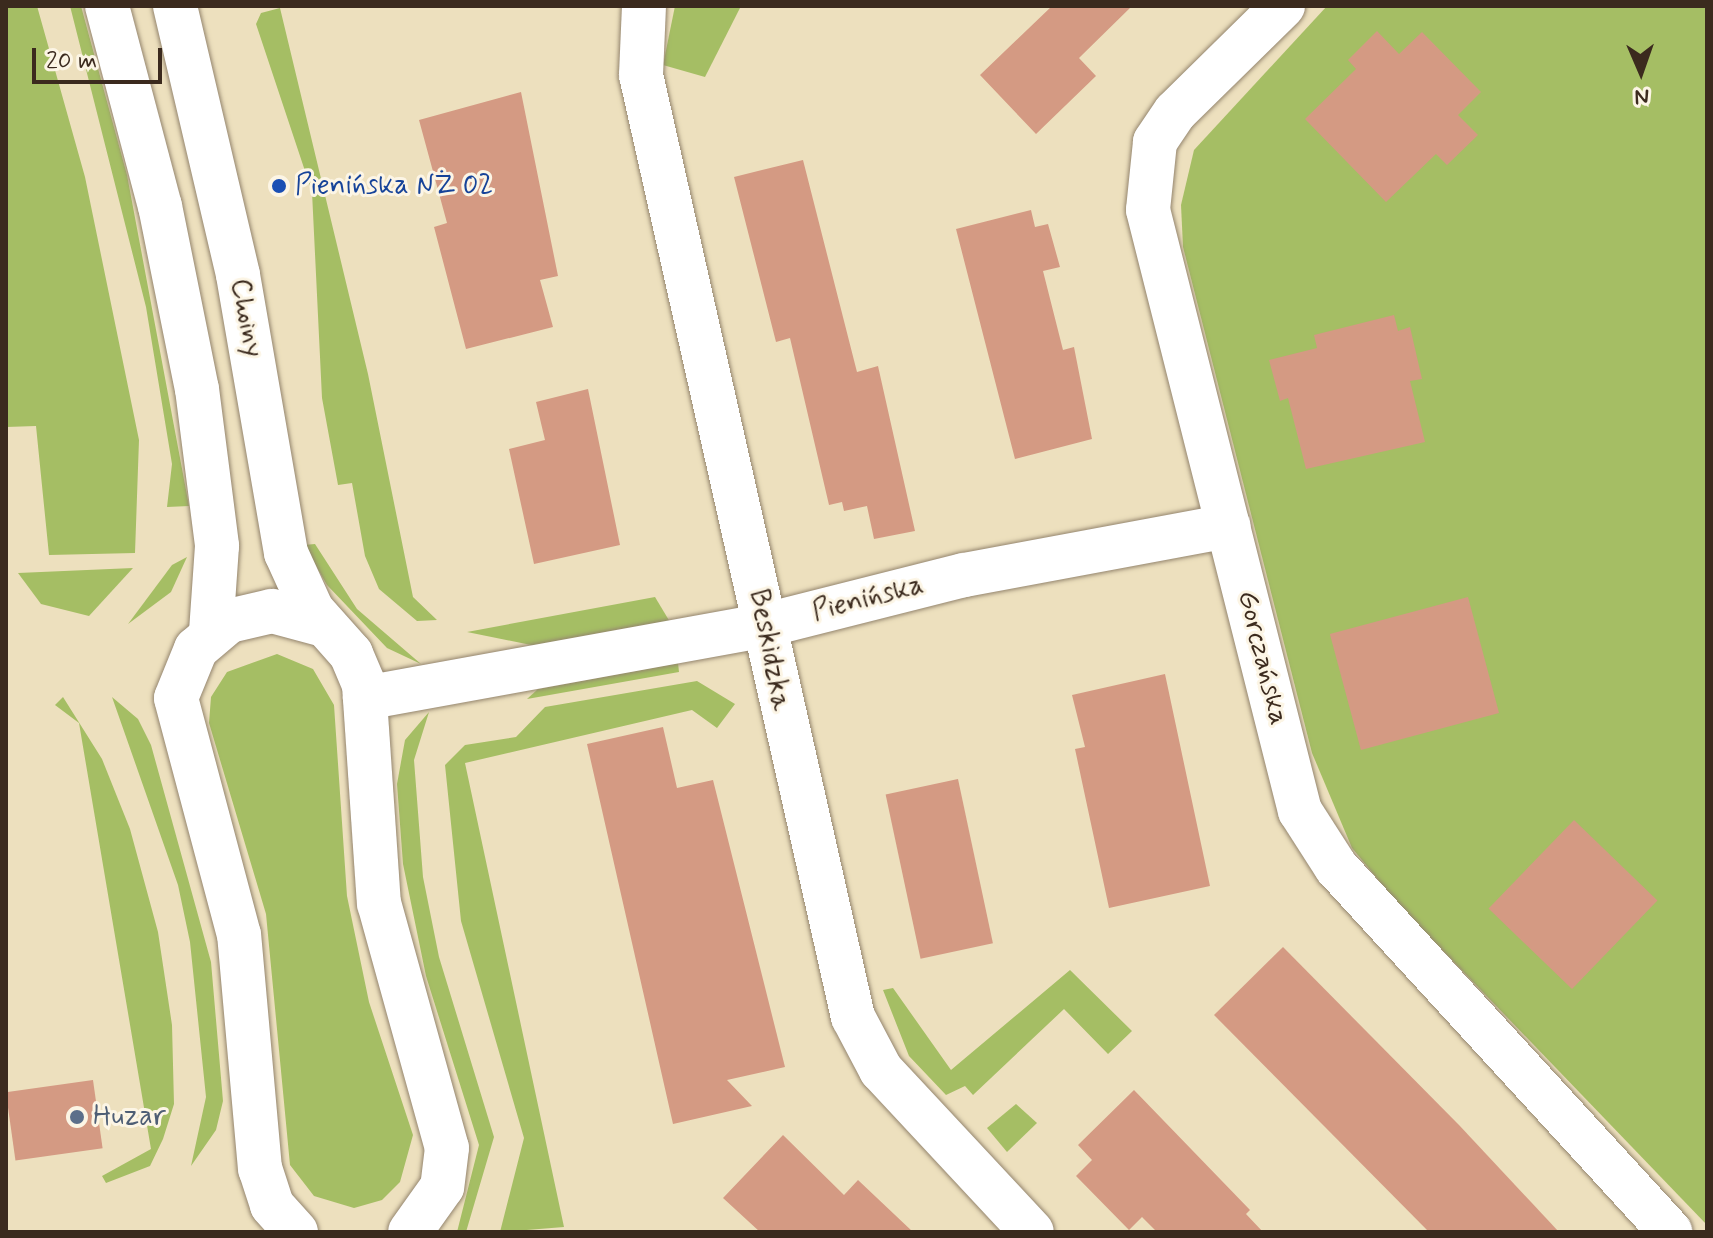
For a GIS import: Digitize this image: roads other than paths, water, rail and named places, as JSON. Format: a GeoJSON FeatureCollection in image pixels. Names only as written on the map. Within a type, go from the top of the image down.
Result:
{"type":"FeatureCollection","features":[{"type":"Feature","properties":{"kind":"street"},"geometry":{"type":"LineString","coordinates":[[107,6],[169,245],[197,389],[217,546],[211,632]]}},
{"type":"Feature","properties":{"kind":"street","name":"Choiny"},"geometry":{"type":"LineString","coordinates":[[175,6],[238,275],[286,553],[324,625],[358,665],[365,698],[379,903],[447,1148],[442,1187],[417,1229]]}},
{"type":"Feature","properties":{"kind":"street","name":"Beskidzka"},"geometry":{"type":"LineString","coordinates":[[644,6],[641,75],[865,1047],[1032,1232]]}},
{"type":"Feature","properties":{"kind":"street","name":"Gorczańska"},"geometry":{"type":"LineString","coordinates":[[1283,6],[1175,112],[1155,142],[1148,176],[1157,256],[1313,838],[1670,1232]]}},
{"type":"Feature","properties":{"kind":"street","name":"Pienińska"},"geometry":{"type":"LineString","coordinates":[[365,698],[766,625],[964,575],[1229,526]]}},
{"type":"Feature","properties":{"kind":"street"},"geometry":{"type":"LineString","coordinates":[[296,1232],[272,1205],[260,1169],[239,935],[178,727],[182,674],[211,632],[258,610],[324,625]]}},
{"type":"Feature","properties":{"kind":"place","name":"Pienińska NŻ 02"},"geometry":{"type":"Point","coordinates":[279,186]}},
{"type":"Feature","properties":{"kind":"place","name":"Huzar"},"geometry":{"type":"Point","coordinates":[77,1117]}}]}
